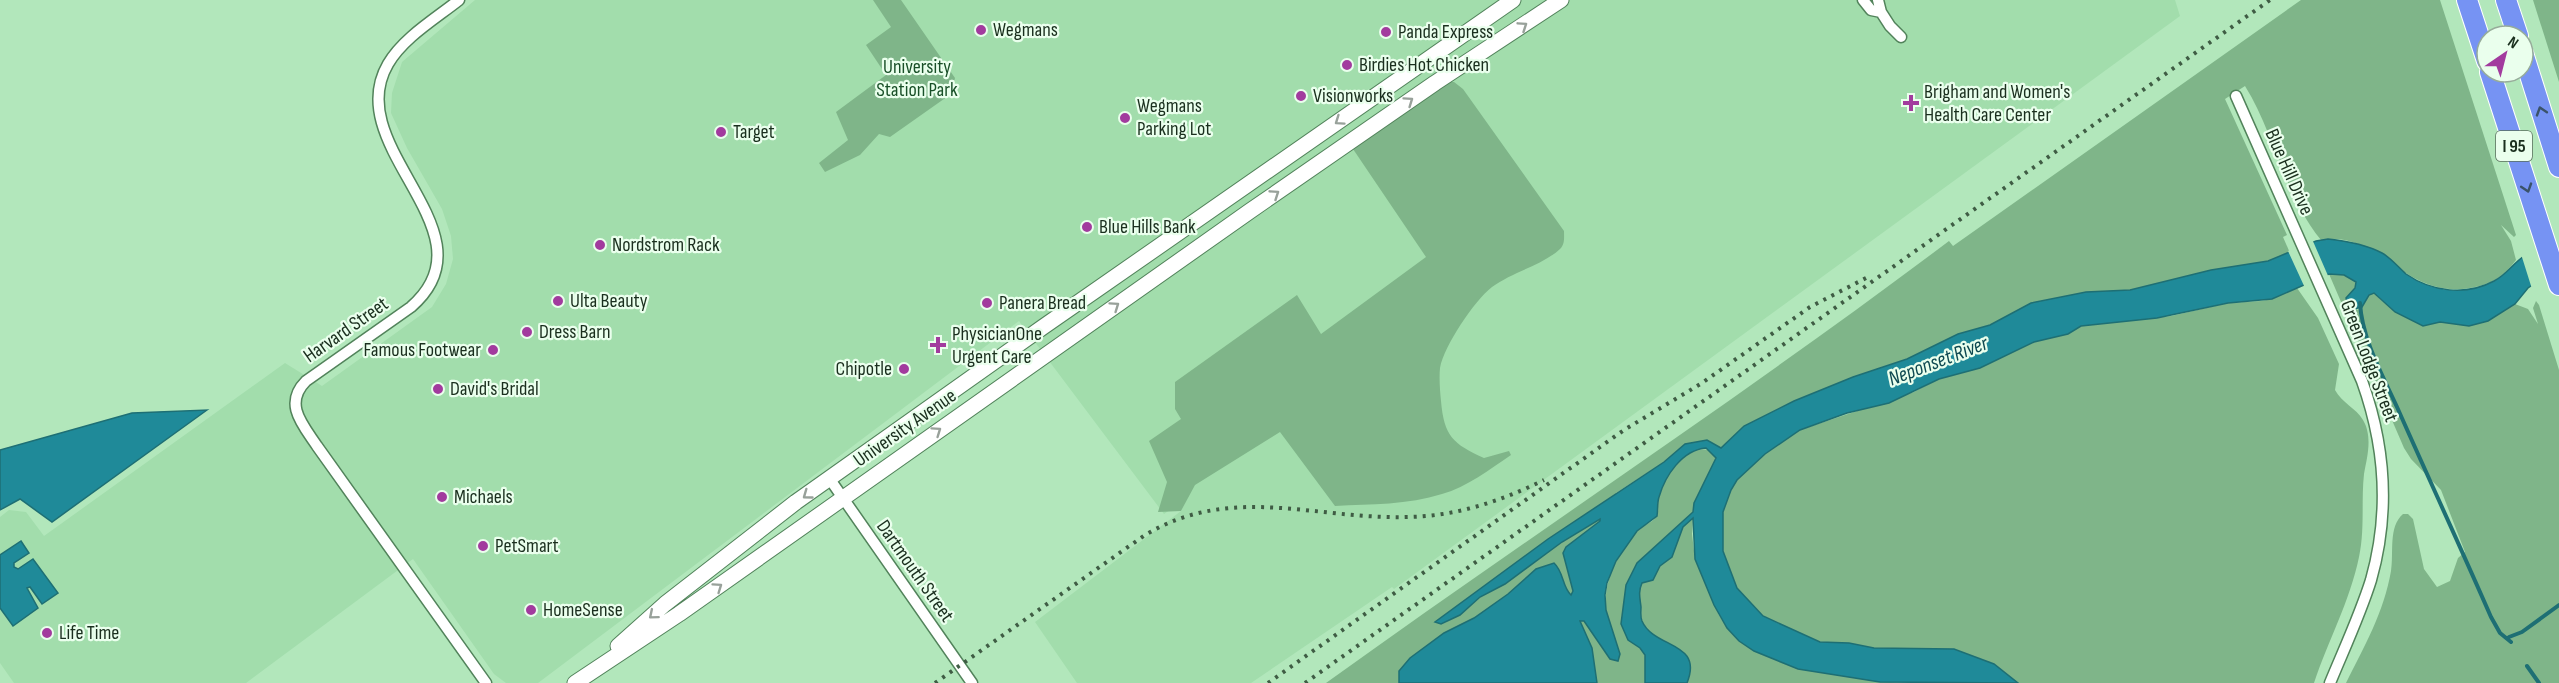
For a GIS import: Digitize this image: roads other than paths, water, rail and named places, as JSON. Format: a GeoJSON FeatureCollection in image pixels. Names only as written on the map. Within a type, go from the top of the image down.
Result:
{"type":"FeatureCollection","features":[{"type":"Feature","properties":{"kind":"highway"},"geometry":{"type":"LineString","coordinates":[[2467,0],[2475,24]]}},
{"type":"Feature","properties":{"kind":"highway"},"geometry":{"type":"LineString","coordinates":[[2506,0],[2514,24]]}},
{"type":"Feature","properties":{"kind":"highway","name":"I 95"},"geometry":{"type":"LineString","coordinates":[[2494,84],[2559,284]]}},
{"type":"Feature","properties":{"kind":"highway","name":"I 95"},"geometry":{"type":"LineString","coordinates":[[2533,84],[2559,167]]}},
{"type":"Feature","properties":{"kind":"main road","name":"University Avenue"},"geometry":{"type":"LineString","coordinates":[[599,665],[657,611],[829,478],[1513,0]]}},
{"type":"Feature","properties":{"kind":"main road","name":"University Avenue"},"geometry":{"type":"LineString","coordinates":[[575,683],[599,665],[662,626],[1250,211],[1435,83],[1561,0]]}},
{"type":"Feature","properties":{"kind":"street","name":"Harvard Street"},"geometry":{"type":"LineString","coordinates":[[459,0],[417,33],[394,56],[385,70],[378,100],[382,127],[435,232],[437,258],[430,284],[411,307],[306,381],[300,387],[294,400],[300,419],[317,446],[486,683]]}},
{"type":"Feature","properties":{"kind":"street"},"geometry":{"type":"LineString","coordinates":[[1863,0],[1871,10],[1881,12]]}},
{"type":"Feature","properties":{"kind":"street"},"geometry":{"type":"LineString","coordinates":[[1878,0],[1881,12],[1901,37]]}},
{"type":"Feature","properties":{"kind":"street","name":"Blue Hill Drive"},"geometry":{"type":"LineString","coordinates":[[2236,96],[2310,263]]}},
{"type":"Feature","properties":{"kind":"street","name":"Green Lodge Street"},"geometry":{"type":"LineString","coordinates":[[2310,263],[2371,408],[2380,448],[2383,488],[2380,532],[2371,578],[2330,683]]}},
{"type":"Feature","properties":{"kind":"street","name":"Dartmouth Street"},"geometry":{"type":"LineString","coordinates":[[829,478],[972,683]]}},
{"type":"Feature","properties":{"kind":"water","name":"Neponset River"},"geometry":{"type":"Polygon","coordinates":[[[2328,239],[2356,243],[2376,250],[2388,257],[2406,274],[2438,288],[2461,290],[2483,286],[2499,278],[2529,253],[2540,280],[2528,288],[2515,304],[2488,321],[2469,326],[2440,322],[2423,326],[2395,312],[2374,293],[2369,295],[2362,307],[2354,309],[2348,305],[2346,298],[2355,288],[2356,282],[2344,275],[2329,274],[2272,299],[2228,303],[2157,318],[2081,326],[2068,334],[2034,342],[1980,368],[1939,379],[1889,403],[1847,413],[1800,430],[1765,454],[1737,480],[1723,512],[1723,551],[1737,588],[1763,616],[1820,642],[1849,643],[1874,648],[1954,649],[1994,664],[2018,683],[1880,682],[1798,669],[1754,651],[1739,641],[1727,628],[1714,605],[1695,559],[1693,518],[1683,527],[1672,557],[1660,566],[1653,580],[1642,583],[1640,592],[1641,619],[1648,630],[1683,652],[1689,660],[1687,683],[1645,683],[1645,655],[1640,648],[1628,640],[1621,624],[1626,585],[1637,563],[1693,512],[1694,503],[1716,458],[1706,448],[1689,454],[1676,465],[1658,499],[1657,516],[1637,531],[1616,561],[1605,595],[1606,610],[1620,654],[1618,661],[1610,659],[1584,621],[1580,621],[1592,648],[1597,683],[1399,683],[1399,671],[1410,658],[1444,633],[1474,618],[1508,594],[1536,569],[1554,563],[1571,595],[1573,591],[1563,553],[1566,547],[1600,519],[1562,542],[1505,584],[1480,597],[1460,615],[1441,624],[1435,622],[1548,539],[1664,462],[1685,444],[1707,440],[1721,448],[1744,426],[1794,401],[1853,377],[1907,359],[1958,334],[1990,325],[2031,303],[2086,292],[2130,290],[2211,270],[2268,261],[2316,241],[2328,239]]]}},
{"type":"Feature","properties":{"kind":"water"},"geometry":{"type":"Polygon","coordinates":[[[207,410],[52,522],[20,499],[0,510],[0,450],[132,413],[207,410]]]}},
{"type":"Feature","properties":{"kind":"water"},"geometry":{"type":"Polygon","coordinates":[[[21,541],[29,553],[14,563],[14,567],[18,569],[33,559],[58,593],[42,604],[30,587],[27,588],[38,608],[13,626],[0,608],[0,555],[21,541]]]}},
{"type":"Feature","properties":{"kind":"waterway"},"geometry":{"type":"LineString","coordinates":[[2360,303],[2365,330],[2379,369],[2491,617],[2500,633],[2511,642]]}},
{"type":"Feature","properties":{"kind":"waterway"},"geometry":{"type":"LineString","coordinates":[[2509,637],[2522,632],[2559,605]]}},
{"type":"Feature","properties":{"kind":"waterway"},"geometry":{"type":"LineString","coordinates":[[2527,666],[2539,683]]}},
{"type":"Feature","properties":{"kind":"railway"},"geometry":{"type":"LineString","coordinates":[[1305,683],[2270,0]]}},
{"type":"Feature","properties":{"kind":"railway"},"geometry":{"type":"LineString","coordinates":[[1268,683],[1624,430],[1702,383],[1810,307],[1866,278]]}},
{"type":"Feature","properties":{"kind":"railway"},"geometry":{"type":"LineString","coordinates":[[935,683],[1145,535],[1178,519],[1210,511],[1242,507],[1375,517],[1427,516],[1478,506],[1544,480]]}},
{"type":"Feature","properties":{"kind":"place","name":"Wegmans"},"geometry":{"type":"Point","coordinates":[981,30]}},
{"type":"Feature","properties":{"kind":"place","name":"Panda Express"},"geometry":{"type":"Point","coordinates":[1386,32]}},
{"type":"Feature","properties":{"kind":"place","name":"Birdies Hot Chicken"},"geometry":{"type":"Point","coordinates":[1347,65]}},
{"type":"Feature","properties":{"kind":"place","name":"Visionworks"},"geometry":{"type":"Point","coordinates":[1301,96]}},
{"type":"Feature","properties":{"kind":"place","name":"Brigham and Women's Health Care Center"},"geometry":{"type":"Point","coordinates":[1911,103]}},
{"type":"Feature","properties":{"kind":"place","name":"Wegmans Parking Lot"},"geometry":{"type":"Point","coordinates":[1125,118]}},
{"type":"Feature","properties":{"kind":"place","name":"Target"},"geometry":{"type":"Point","coordinates":[721,132]}},
{"type":"Feature","properties":{"kind":"place","name":"Blue Hills Bank"},"geometry":{"type":"Point","coordinates":[1087,227]}},
{"type":"Feature","properties":{"kind":"place","name":"Nordstrom Rack"},"geometry":{"type":"Point","coordinates":[600,245]}},
{"type":"Feature","properties":{"kind":"place","name":"Ulta Beauty"},"geometry":{"type":"Point","coordinates":[558,301]}},
{"type":"Feature","properties":{"kind":"place","name":"Panera Bread"},"geometry":{"type":"Point","coordinates":[987,303]}},
{"type":"Feature","properties":{"kind":"place","name":"Dress Barn"},"geometry":{"type":"Point","coordinates":[527,332]}},
{"type":"Feature","properties":{"kind":"place","name":"PhysicianOne Urgent Care"},"geometry":{"type":"Point","coordinates":[938,345]}},
{"type":"Feature","properties":{"kind":"place","name":"Famous Footwear"},"geometry":{"type":"Point","coordinates":[493,350]}},
{"type":"Feature","properties":{"kind":"place","name":"Chipotle"},"geometry":{"type":"Point","coordinates":[904,369]}},
{"type":"Feature","properties":{"kind":"place","name":"David's Bridal"},"geometry":{"type":"Point","coordinates":[438,389]}},
{"type":"Feature","properties":{"kind":"place","name":"Michaels"},"geometry":{"type":"Point","coordinates":[442,497]}},
{"type":"Feature","properties":{"kind":"place","name":"PetSmart"},"geometry":{"type":"Point","coordinates":[483,546]}},
{"type":"Feature","properties":{"kind":"place","name":"HomeSense"},"geometry":{"type":"Point","coordinates":[531,610]}},
{"type":"Feature","properties":{"kind":"place","name":"Life Time"},"geometry":{"type":"Point","coordinates":[47,633]}},
{"type":"Feature","properties":{"kind":"park label","name":"University Station Park"},"geometry":{"type":"Point","coordinates":[917,78]}}]}
